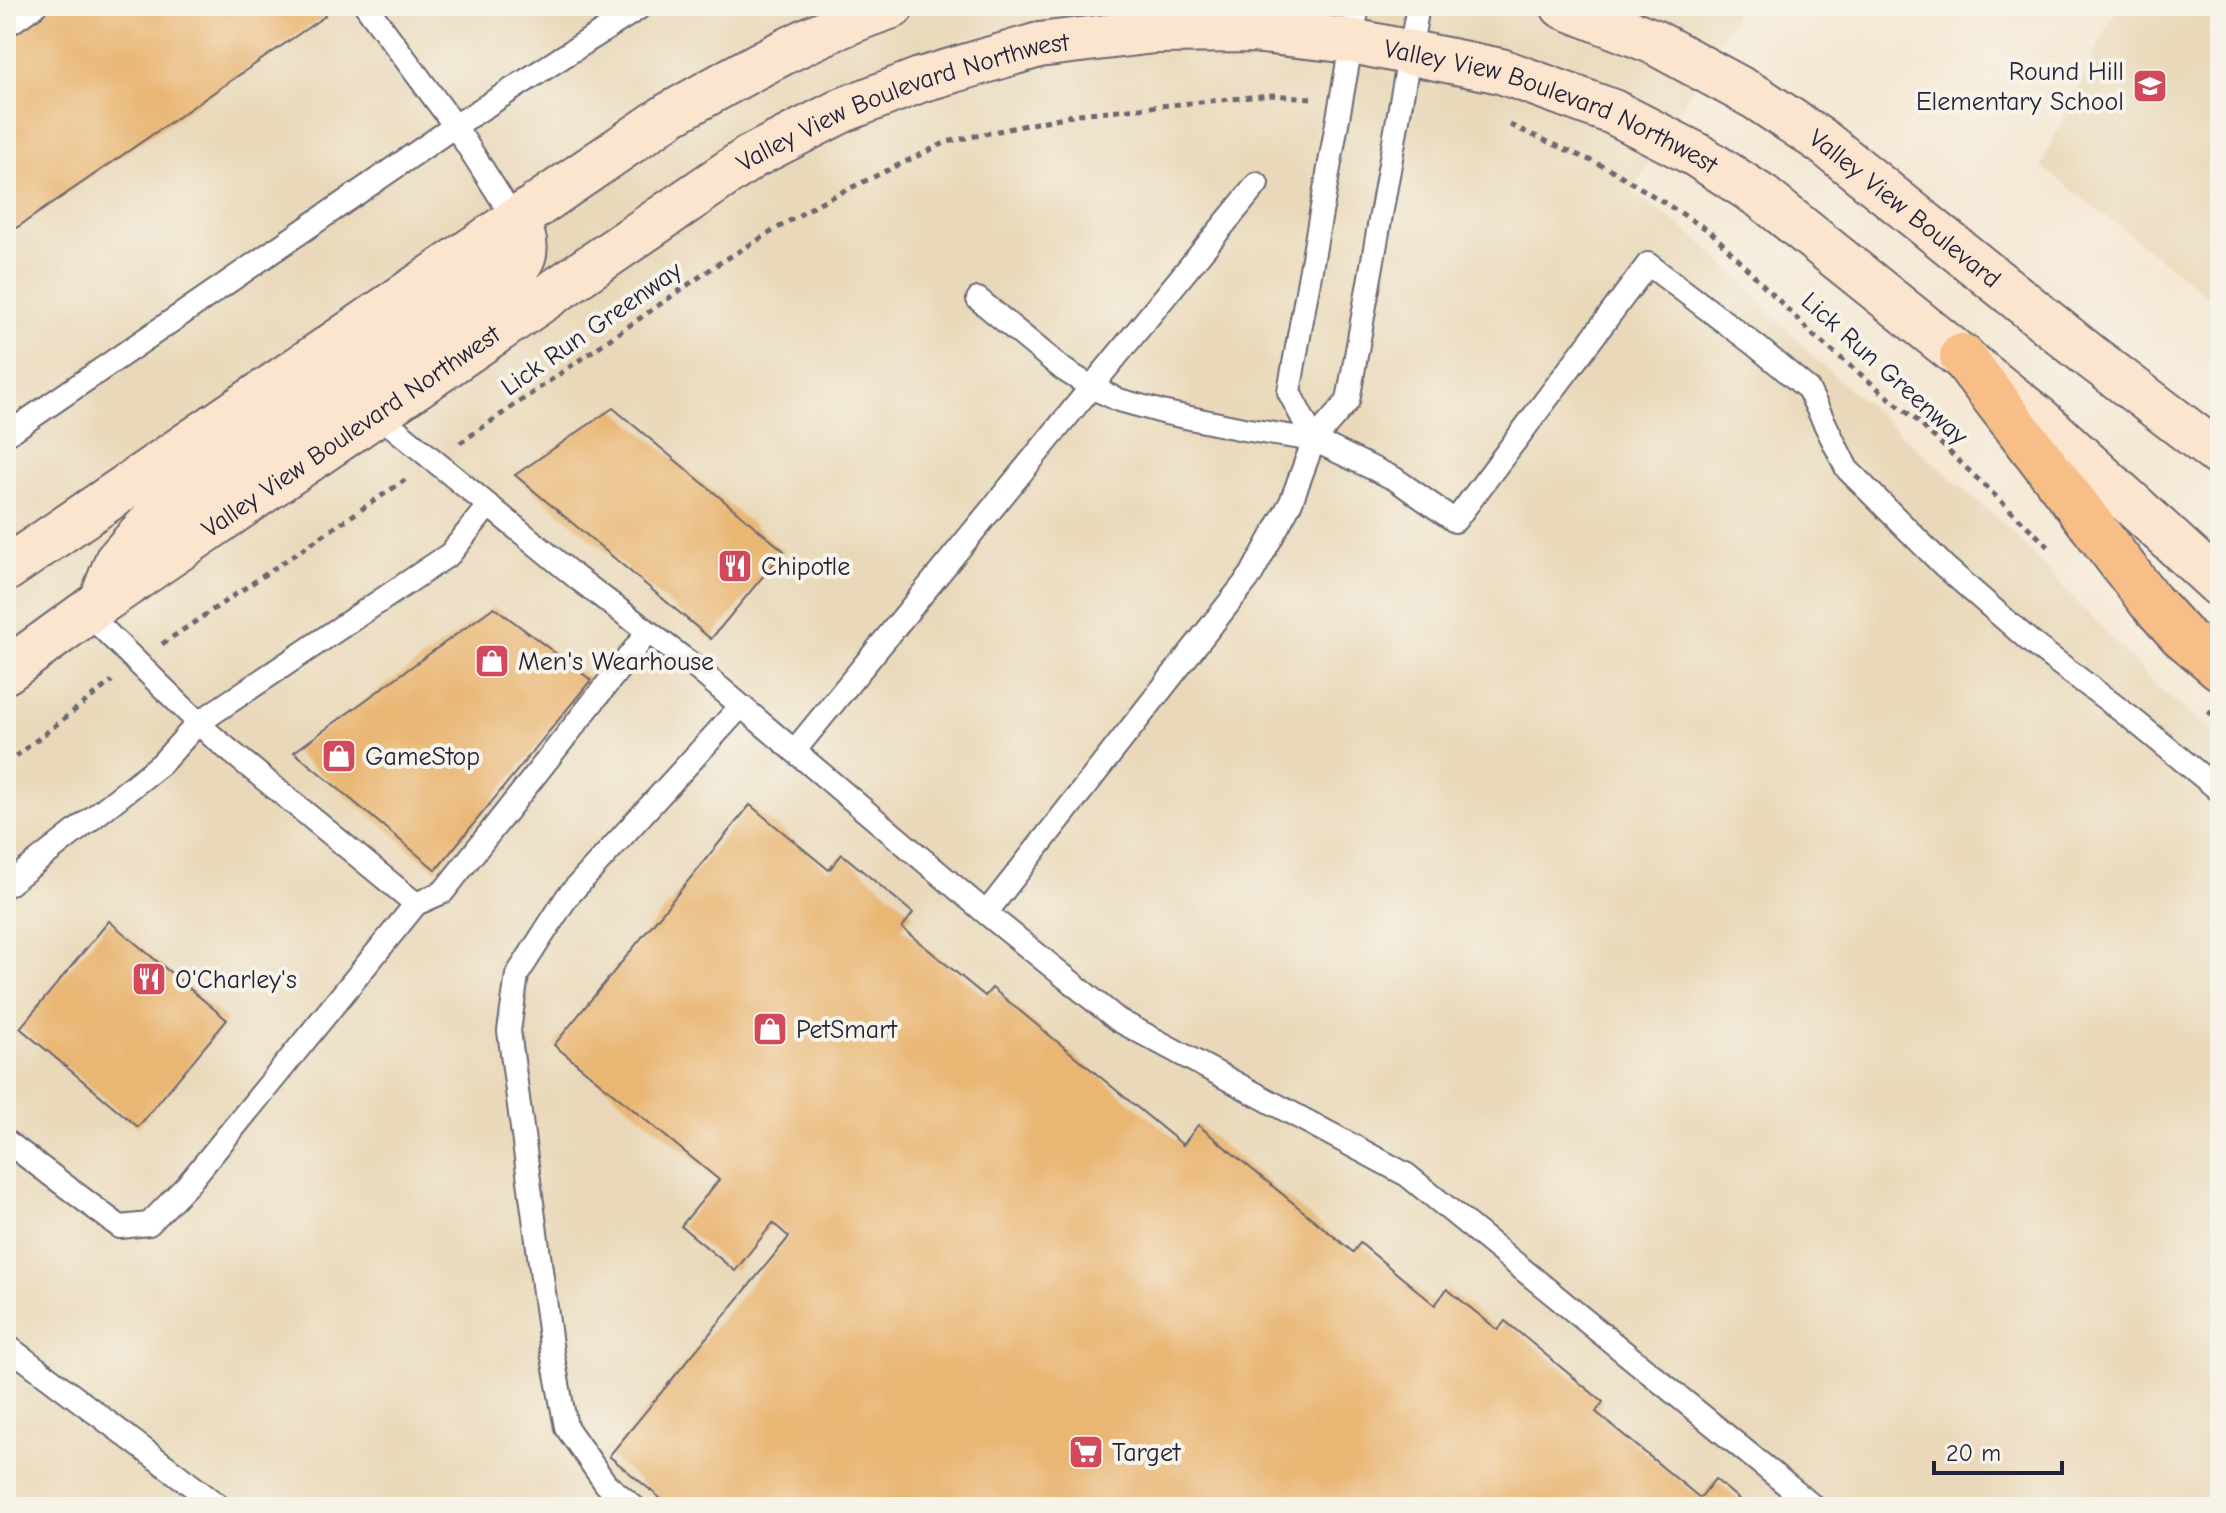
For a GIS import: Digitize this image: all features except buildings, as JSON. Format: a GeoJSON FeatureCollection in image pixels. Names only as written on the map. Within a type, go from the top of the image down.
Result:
{"type":"FeatureCollection","features":[{"type":"Feature","properties":{"kind":"highway"},"geometry":{"type":"LineString","coordinates":[[1962,356],[2150,601],[2181,635],[2209,685]]}},
{"type":"Feature","properties":{"kind":"main road"},"geometry":{"type":"LineString","coordinates":[[6,568],[669,115],[778,54],[861,16],[892,6]]}},
{"type":"Feature","properties":{"kind":"main road","name":"Valley View Boulevard"},"geometry":{"type":"LineString","coordinates":[[1563,6],[1652,41],[1757,98],[1823,142],[2086,353],[2220,455]]}},
{"type":"Feature","properties":{"kind":"main road","name":"Valley View Boulevard Northwest"},"geometry":{"type":"LineString","coordinates":[[6,671],[93,607],[751,157],[843,110],[920,80],[1039,45],[1154,31],[1252,30],[1355,23],[1410,51],[1501,71],[1613,112],[1697,155],[1762,197],[2040,420],[2220,585]]}},
{"type":"Feature","properties":{"kind":"main road"},"geometry":{"type":"LineString","coordinates":[[93,607],[117,561],[154,519],[275,439],[516,269],[526,246],[524,235],[515,220]]}},
{"type":"Feature","properties":{"kind":"lane"},"geometry":{"type":"LineString","coordinates":[[6,26],[35,6]]}},
{"type":"Feature","properties":{"kind":"lane"},"geometry":{"type":"LineString","coordinates":[[366,6],[455,126],[515,220]]}},
{"type":"Feature","properties":{"kind":"lane"},"geometry":{"type":"LineString","coordinates":[[6,435],[455,126],[642,6]]}},
{"type":"Feature","properties":{"kind":"lane"},"geometry":{"type":"LineString","coordinates":[[986,913],[1251,575],[1291,502],[1314,440],[1348,401],[1418,6]]}},
{"type":"Feature","properties":{"kind":"lane"},"geometry":{"type":"LineString","coordinates":[[1314,440],[1289,392],[1355,23]]}},
{"type":"Feature","properties":{"kind":"lane"},"geometry":{"type":"LineString","coordinates":[[795,750],[1257,184]]}},
{"type":"Feature","properties":{"kind":"lane"},"geometry":{"type":"LineString","coordinates":[[978,299],[1064,370],[1093,388],[1119,400],[1166,413],[1314,440],[1395,479],[1455,521],[1648,264],[1808,389],[1847,469],[1944,566],[2032,643],[2220,791]]}},
{"type":"Feature","properties":{"kind":"lane"},"geometry":{"type":"LineString","coordinates":[[376,413],[577,578],[795,750],[986,913],[1118,1020],[1407,1175],[1814,1507]]}},
{"type":"Feature","properties":{"kind":"lane"},"geometry":{"type":"LineString","coordinates":[[6,886],[161,764],[198,723],[450,554],[488,506]]}},
{"type":"Feature","properties":{"kind":"lane"},"geometry":{"type":"LineString","coordinates":[[93,607],[136,663],[198,723],[416,904]]}},
{"type":"Feature","properties":{"kind":"lane"},"geometry":{"type":"LineString","coordinates":[[6,1141],[120,1227],[149,1224],[188,1184],[416,904],[443,892],[648,632]]}},
{"type":"Feature","properties":{"kind":"lane"},"geometry":{"type":"LineString","coordinates":[[634,1507],[606,1484],[566,1427],[552,1352],[509,1031],[517,975],[567,897],[741,706]]}},
{"type":"Feature","properties":{"kind":"lane"},"geometry":{"type":"LineString","coordinates":[[6,1345],[220,1507]]}},
{"type":"Feature","properties":{"kind":"path","name":"Lick Run Greenway"},"geometry":{"type":"LineString","coordinates":[[6,764],[136,663],[731,256],[821,202],[947,142],[1078,114],[1272,95]]}},
{"type":"Feature","properties":{"kind":"path","name":"Lick Run Greenway"},"geometry":{"type":"LineString","coordinates":[[1504,122],[1612,170],[1711,232],[1814,336],[1915,419],[2061,560]]}},
{"type":"Feature","properties":{"kind":"path"},"geometry":{"type":"LineString","coordinates":[[2209,685],[2220,721]]}},
{"type":"Feature","properties":{"kind":"shaded area"},"geometry":{"type":"Polygon","coordinates":[[[6,6],[1740,6],[1633,192],[1704,244],[1813,357],[2009,529],[2158,688],[2220,738],[2220,1507],[6,1507],[6,6]]]}},
{"type":"Feature","properties":{"kind":"shaded area","name":"Round Hill Elementary School"},"geometry":{"type":"Polygon","coordinates":[[[2117,6],[2220,6],[2220,305],[2041,166],[2117,6]]]}},
{"type":"Feature","properties":{"kind":"place","name":"Round Hill Elementary School"},"geometry":{"type":"Point","coordinates":[2150,86]}},
{"type":"Feature","properties":{"kind":"place","name":"Chipotle"},"geometry":{"type":"Point","coordinates":[735,566]}},
{"type":"Feature","properties":{"kind":"place","name":"Men's Wearhouse"},"geometry":{"type":"Point","coordinates":[492,661]}},
{"type":"Feature","properties":{"kind":"place","name":"GameStop"},"geometry":{"type":"Point","coordinates":[339,756]}},
{"type":"Feature","properties":{"kind":"place","name":"O'Charley's"},"geometry":{"type":"Point","coordinates":[149,979]}},
{"type":"Feature","properties":{"kind":"place","name":"PetSmart"},"geometry":{"type":"Point","coordinates":[770,1029]}},
{"type":"Feature","properties":{"kind":"place","name":"Target"},"geometry":{"type":"Point","coordinates":[1086,1452]}}]}
